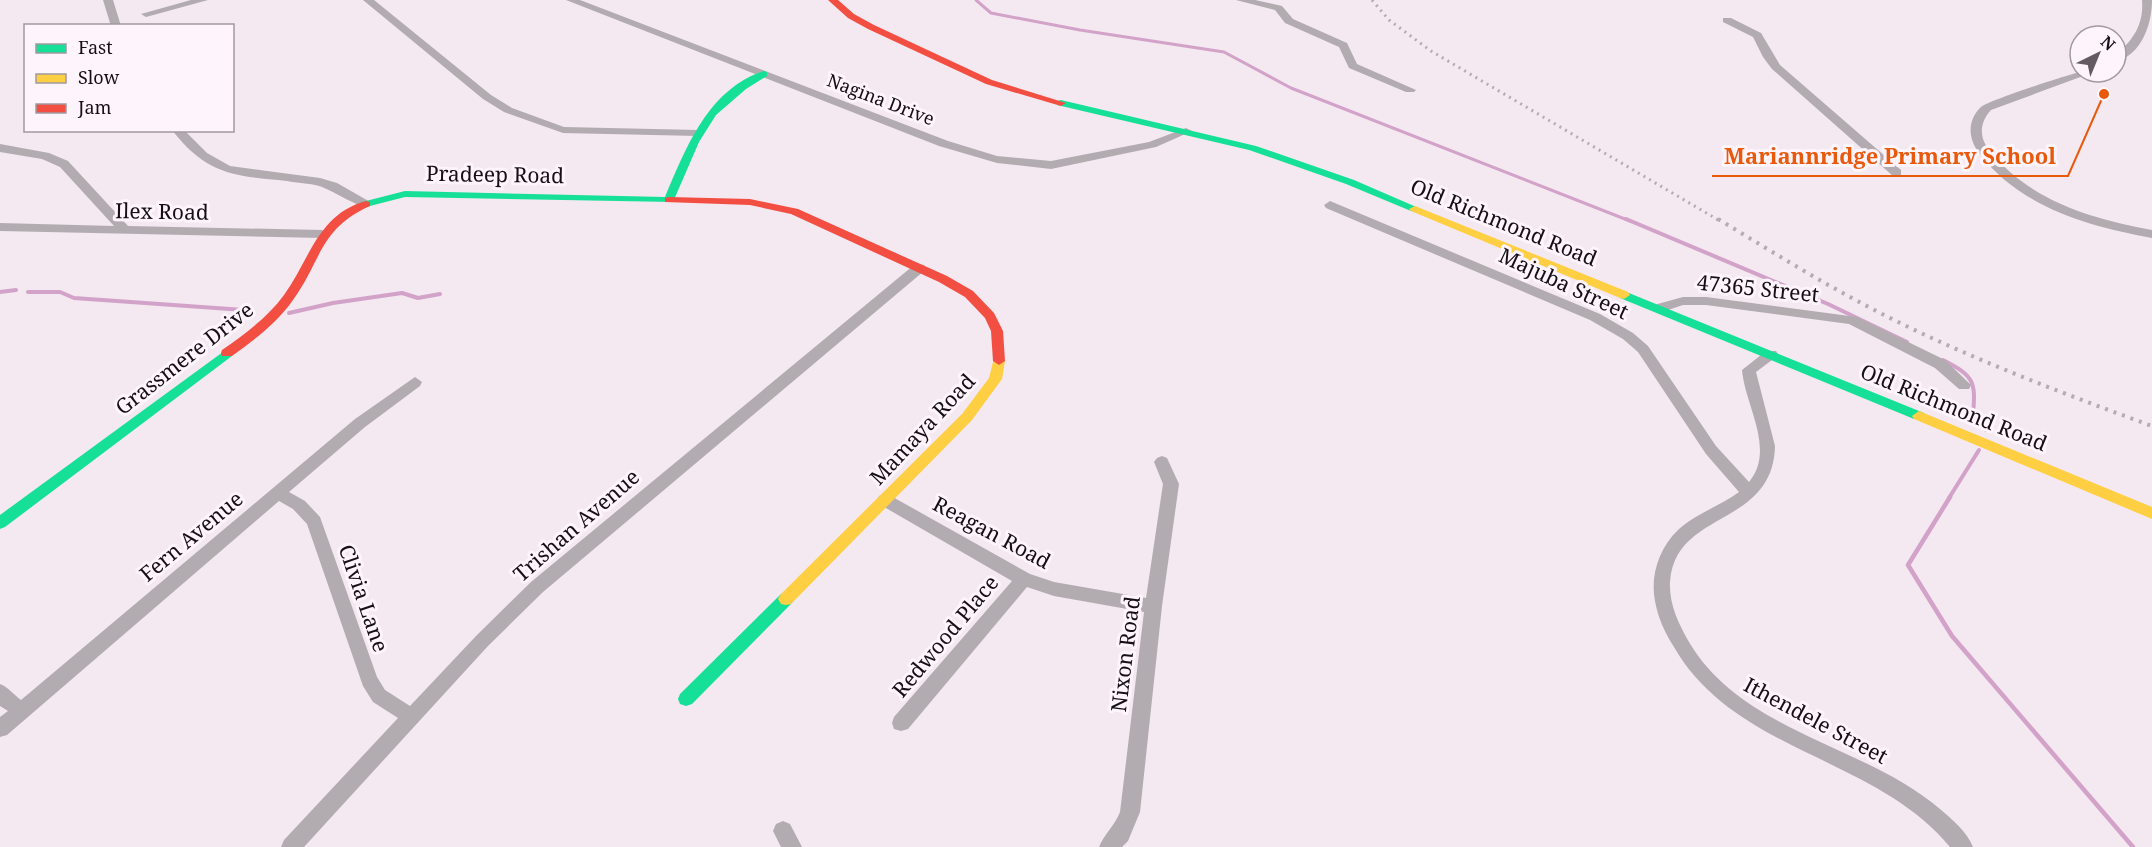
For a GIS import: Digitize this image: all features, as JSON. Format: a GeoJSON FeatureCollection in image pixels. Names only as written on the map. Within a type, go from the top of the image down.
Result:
{"type":"FeatureCollection","features":[{"type":"Feature","properties":{"kind":"street"},"geometry":{"type":"LineString","coordinates":[[108,0],[115,24]]}},
{"type":"Feature","properties":{"kind":"street"},"geometry":{"type":"LineString","coordinates":[[146,14],[203,0]]}},
{"type":"Feature","properties":{"kind":"street"},"geometry":{"type":"LineString","coordinates":[[368,0],[488,97],[516,113],[548,125],[577,132],[698,133]]}},
{"type":"Feature","properties":{"kind":"street","name":"Nagina Drive"},"geometry":{"type":"LineString","coordinates":[[571,0],[970,152],[1038,165],[1071,162],[1152,145],[1186,131]]}},
{"type":"Feature","properties":{"kind":"street","name":"Old Richmond Road"},"geometry":{"type":"LineString","coordinates":[[833,0],[851,16],[989,82],[1065,104],[1252,148],[1350,182],[2152,513]]}},
{"type":"Feature","properties":{"kind":"street"},"geometry":{"type":"LineString","coordinates":[[1240,0],[1278,8],[1289,21],[1343,45],[1349,60],[1357,68],[1410,90]]}},
{"type":"Feature","properties":{"kind":"street"},"geometry":{"type":"LineString","coordinates":[[2128,49],[2138,40],[2143,31],[2148,14],[2147,0]]}},
{"type":"Feature","properties":{"kind":"street"},"geometry":{"type":"LineString","coordinates":[[1726,20],[1757,35],[1776,67],[1897,173]]}},
{"type":"Feature","properties":{"kind":"street"},"geometry":{"type":"LineString","coordinates":[[669,200],[698,133],[717,106],[764,74]]}},
{"type":"Feature","properties":{"kind":"street"},"geometry":{"type":"LineString","coordinates":[[2068,79],[1987,108],[1977,119],[1975,125],[1978,142],[2000,171],[2044,200],[2099,222],[2152,234]]}},
{"type":"Feature","properties":{"kind":"street"},"geometry":{"type":"LineString","coordinates":[[179,132],[199,154],[223,168],[235,172],[316,181],[333,186],[366,203]]}},
{"type":"Feature","properties":{"kind":"street"},"geometry":{"type":"LineString","coordinates":[[0,148],[45,156],[64,164],[124,229]]}},
{"type":"Feature","properties":{"kind":"street","name":"Pradeep Road"},"geometry":{"type":"LineString","coordinates":[[366,203],[405,194],[427,193],[669,200]]}},
{"type":"Feature","properties":{"kind":"street","name":"Mamaya Road"},"geometry":{"type":"LineString","coordinates":[[669,200],[750,202],[773,205],[813,219],[952,284],[981,304],[990,316],[1000,342],[998,371],[987,392],[966,417],[686,699]]}},
{"type":"Feature","properties":{"kind":"street","name":"Grassmere Drive"},"geometry":{"type":"LineString","coordinates":[[0,523],[164,402],[266,322],[283,306],[299,284],[322,234],[339,218],[366,203]]}},
{"type":"Feature","properties":{"kind":"street","name":"Majuba Street"},"geometry":{"type":"LineString","coordinates":[[1330,205],[1595,317],[1628,336],[1643,349],[1711,450],[1750,493]]}},
{"type":"Feature","properties":{"kind":"street","name":"Ilex Road"},"geometry":{"type":"LineString","coordinates":[[0,227],[322,234]]}},
{"type":"Feature","properties":{"kind":"street","name":"Trishan Avenue"},"geometry":{"type":"LineString","coordinates":[[291,847],[482,641],[537,587],[919,268]]}},
{"type":"Feature","properties":{"kind":"street","name":"47365 Street"},"geometry":{"type":"LineString","coordinates":[[1659,308],[1683,301],[1706,301],[1852,320],[1940,364],[1964,385]]}},
{"type":"Feature","properties":{"kind":"street","name":"Ithendele Street"},"geometry":{"type":"LineString","coordinates":[[1771,354],[1749,369],[1749,380],[1767,433],[1768,446],[1764,472],[1750,493],[1735,504],[1693,525],[1679,539],[1667,557],[1662,574],[1662,597],[1668,621],[1679,645],[1692,663],[1743,710],[1883,782],[1923,807],[1949,830],[1963,847]]}},
{"type":"Feature","properties":{"kind":"street","name":"Fern Avenue"},"geometry":{"type":"LineString","coordinates":[[0,729],[360,423],[415,382]]}},
{"type":"Feature","properties":{"kind":"street","name":"Nixon Road"},"geometry":{"type":"LineString","coordinates":[[1109,847],[1121,834],[1130,812],[1153,606],[1171,484],[1162,462]]}},
{"type":"Feature","properties":{"kind":"street","name":"Clivia Lane"},"geometry":{"type":"LineString","coordinates":[[277,493],[299,505],[314,521],[369,680],[379,696],[412,717]]}},
{"type":"Feature","properties":{"kind":"street","name":"Reagan Road"},"geometry":{"type":"LineString","coordinates":[[885,500],[1024,579],[1054,589],[1153,606]]}},
{"type":"Feature","properties":{"kind":"street","name":"Redwood Place"},"geometry":{"type":"LineString","coordinates":[[901,723],[1024,579]]}},
{"type":"Feature","properties":{"kind":"street"},"geometry":{"type":"LineString","coordinates":[[0,692],[5,699],[22,710]]}},
{"type":"Feature","properties":{"kind":"waterway"},"geometry":{"type":"LineString","coordinates":[[976,0],[991,13],[1080,30],[1224,52],[1291,88],[1630,221]]}},
{"type":"Feature","properties":{"kind":"waterway"},"geometry":{"type":"LineString","coordinates":[[1626,219],[1828,304],[1907,342]]}},
{"type":"Feature","properties":{"kind":"waterway"},"geometry":{"type":"LineString","coordinates":[[0,292],[16,290]]}},
{"type":"Feature","properties":{"kind":"waterway"},"geometry":{"type":"LineString","coordinates":[[28,292],[60,292],[74,298],[244,310]]}},
{"type":"Feature","properties":{"kind":"waterway"},"geometry":{"type":"LineString","coordinates":[[289,313],[333,303],[402,293],[418,298],[440,294]]}},
{"type":"Feature","properties":{"kind":"waterway"},"geometry":{"type":"LineString","coordinates":[[1943,360],[1967,375],[1971,381],[1974,394],[1973,415],[1986,430]]}},
{"type":"Feature","properties":{"kind":"waterway"},"geometry":{"type":"LineString","coordinates":[[1949,498],[1979,450]]}},
{"type":"Feature","properties":{"kind":"waterway"},"geometry":{"type":"LineString","coordinates":[[1950,497],[1908,565],[1952,636],[2133,847]]}},
{"type":"Feature","properties":{"kind":"railway"},"geometry":{"type":"LineString","coordinates":[[1372,0],[1389,20],[1431,51],[1720,221]]}},
{"type":"Feature","properties":{"kind":"railway"},"geometry":{"type":"LineString","coordinates":[[1718,219],[1826,284],[1933,339],[2005,370],[2152,426]]}},
{"type":"Feature","properties":{"kind":"traffic: fast"},"geometry":{"type":"LineString","coordinates":[[366,204],[405,194],[669,200],[694,142],[713,113],[742,87],[764,74]]}},
{"type":"Feature","properties":{"kind":"traffic: fast"},"geometry":{"type":"LineString","coordinates":[[1061,103],[1252,148],[1350,182],[1415,209]]}},
{"type":"Feature","properties":{"kind":"traffic: fast"},"geometry":{"type":"LineString","coordinates":[[1624,295],[1919,416]]}},
{"type":"Feature","properties":{"kind":"traffic: fast"},"geometry":{"type":"LineString","coordinates":[[0,523],[227,353]]}},
{"type":"Feature","properties":{"kind":"traffic: fast"},"geometry":{"type":"LineString","coordinates":[[686,699],[786,599]]}},
{"type":"Feature","properties":{"kind":"traffic: slow"},"geometry":{"type":"LineString","coordinates":[[1415,209],[1624,295]]}},
{"type":"Feature","properties":{"kind":"traffic: slow"},"geometry":{"type":"LineString","coordinates":[[786,599],[967,417],[995,379],[999,361]]}},
{"type":"Feature","properties":{"kind":"traffic: slow"},"geometry":{"type":"LineString","coordinates":[[1919,416],[2152,513]]}},
{"type":"Feature","properties":{"kind":"traffic: jam"},"geometry":{"type":"LineString","coordinates":[[833,0],[851,16],[871,27],[989,82],[1061,103]]}},
{"type":"Feature","properties":{"kind":"traffic: jam"},"geometry":{"type":"LineString","coordinates":[[669,200],[750,202],[794,211],[943,279],[969,294],[990,316],[997,331],[999,361]]}},
{"type":"Feature","properties":{"kind":"traffic: jam"},"geometry":{"type":"LineString","coordinates":[[227,353],[260,328],[289,297],[318,243],[336,220],[349,211],[366,204]]}},
{"type":"Feature","properties":{"kind":"place","name":"Mariannridge Primary School"},"geometry":{"type":"Point","coordinates":[2104,94]}}]}
